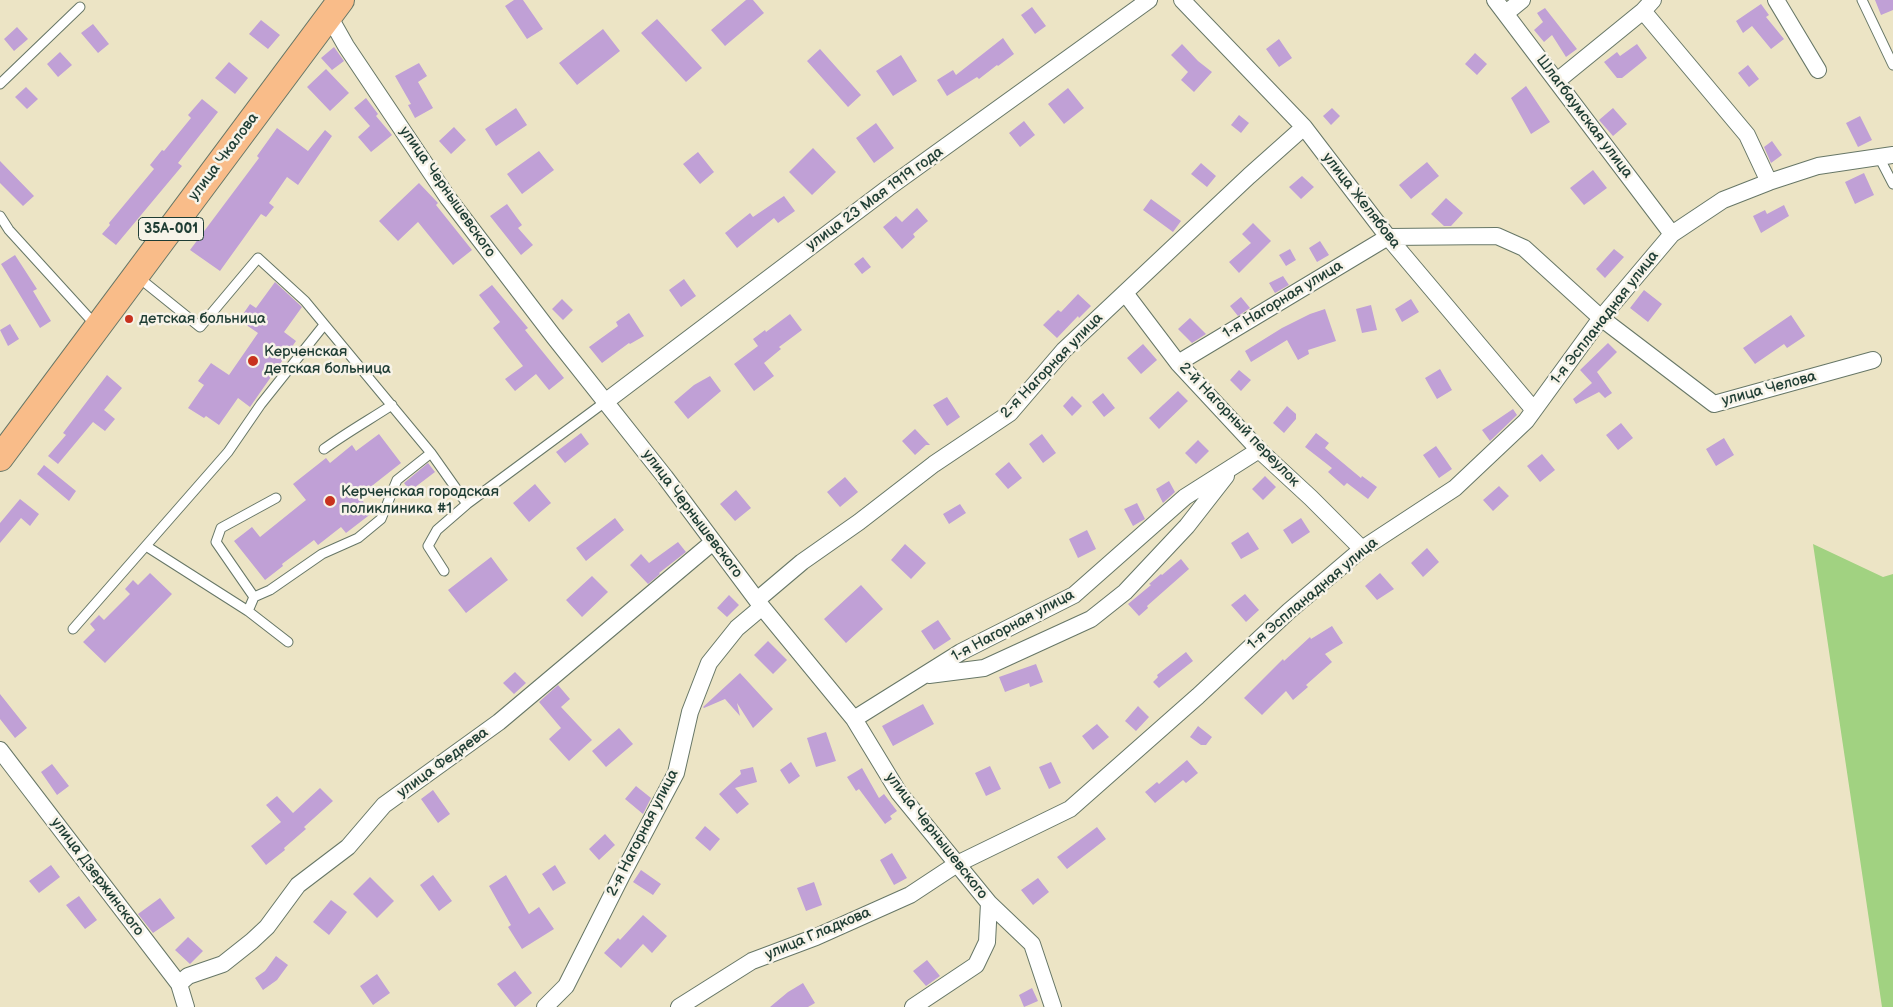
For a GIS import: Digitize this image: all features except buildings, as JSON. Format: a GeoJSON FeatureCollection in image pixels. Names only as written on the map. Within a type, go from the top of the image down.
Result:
{"type":"FeatureCollection","features":[{"type":"Feature","properties":{"kind":"main road","name":"улица Чкалова"},"geometry":{"type":"LineString","coordinates":[[0,443],[133,273],[329,5]]}},
{"type":"Feature","properties":{"kind":"main road","name":"улица Чкалова"},"geometry":{"type":"LineString","coordinates":[[0,458],[95,323]]}},
{"type":"Feature","properties":{"kind":"street","name":"улица 23 Мая 1919 года"},"geometry":{"type":"LineString","coordinates":[[604,402],[888,188],[1149,0]]}},
{"type":"Feature","properties":{"kind":"street","name":"улица Желябова"},"geometry":{"type":"LineString","coordinates":[[1182,0],[1304,127],[1388,237],[1533,409]]}},
{"type":"Feature","properties":{"kind":"street","name":"Шлагбаумская улица"},"geometry":{"type":"LineString","coordinates":[[1495,0],[1672,234]]}},
{"type":"Feature","properties":{"kind":"street"},"geometry":{"type":"LineString","coordinates":[[1506,13],[1522,0]]}},
{"type":"Feature","properties":{"kind":"street"},"geometry":{"type":"LineString","coordinates":[[1776,0],[1818,70]]}},
{"type":"Feature","properties":{"kind":"street","name":"улица Чернышевского"},"geometry":{"type":"LineString","coordinates":[[329,5],[346,46],[448,198],[604,402],[665,476],[759,604],[854,720],[899,793],[989,903],[1032,944],[1053,1007]]}},
{"type":"Feature","properties":{"kind":"street"},"geometry":{"type":"LineString","coordinates":[[1557,81],[1648,5],[1747,135],[1770,182]]}},
{"type":"Feature","properties":{"kind":"street","name":"2-я Нагорная улица"},"geometry":{"type":"LineString","coordinates":[[545,1007],[566,986],[676,773],[690,712],[710,664],[738,628],[759,604],[802,562],[859,522],[934,464],[1010,413],[1064,350],[1249,176],[1304,127]]}},
{"type":"Feature","properties":{"kind":"street","name":"1-я Эспланадная улица"},"geometry":{"type":"LineString","coordinates":[[957,864],[1070,809],[1198,696],[1289,611],[1362,548],[1454,488],[1526,421],[1601,318],[1672,234],[1722,200],[1770,182],[1818,166],[1886,156]]}},
{"type":"Feature","properties":{"kind":"street"},"geometry":{"type":"LineString","coordinates":[[1388,237],[1497,236],[1524,248],[1601,318]]}},
{"type":"Feature","properties":{"kind":"street","name":"1-я Нагорная улица"},"geometry":{"type":"LineString","coordinates":[[1178,364],[1388,237]]}},
{"type":"Feature","properties":{"kind":"street","name":"2-й Нагорный переулок"},"geometry":{"type":"LineString","coordinates":[[1125,293],[1178,364],[1259,450],[1362,548]]}},
{"type":"Feature","properties":{"kind":"street","name":"улица Челова"},"geometry":{"type":"LineString","coordinates":[[1601,318],[1714,404],[1873,360]]}},
{"type":"Feature","properties":{"kind":"street","name":"1-я Нагорная улица"},"geometry":{"type":"LineString","coordinates":[[854,720],[961,652],[1074,595],[1185,497],[1259,450]]}},
{"type":"Feature","properties":{"kind":"street"},"geometry":{"type":"LineString","coordinates":[[924,675],[984,668],[1092,619],[1125,592],[1187,526],[1232,468]]}},
{"type":"Feature","properties":{"kind":"street","name":"улица Федяева"},"geometry":{"type":"LineString","coordinates":[[179,984],[188,976],[224,964],[252,941],[267,927],[298,885],[348,847],[384,805],[499,722],[713,542]]}},
{"type":"Feature","properties":{"kind":"street","name":"улица Дзержинского"},"geometry":{"type":"LineString","coordinates":[[0,750],[179,984],[186,1007]]}},
{"type":"Feature","properties":{"kind":"street","name":"улица Гладкова"},"geometry":{"type":"LineString","coordinates":[[679,1007],[752,961],[816,937],[910,895],[957,864]]}},
{"type":"Feature","properties":{"kind":"street"},"geometry":{"type":"LineString","coordinates":[[912,1007],[976,965],[987,942],[989,903]]}},
{"type":"Feature","properties":{"kind":"lane"},"geometry":{"type":"LineString","coordinates":[[1862,0],[1893,65]]}},
{"type":"Feature","properties":{"kind":"lane"},"geometry":{"type":"LineString","coordinates":[[0,84],[80,7]]}},
{"type":"Feature","properties":{"kind":"lane"},"geometry":{"type":"LineString","coordinates":[[1886,156],[1893,184]]}},
{"type":"Feature","properties":{"kind":"lane"},"geometry":{"type":"LineString","coordinates":[[0,216],[9,230],[95,323]]}},
{"type":"Feature","properties":{"kind":"lane"},"geometry":{"type":"LineString","coordinates":[[133,273],[200,327],[258,258],[305,301],[392,405],[467,504]]}},
{"type":"Feature","properties":{"kind":"lane"},"geometry":{"type":"LineString","coordinates":[[73,629],[228,452],[261,404],[324,325]]}},
{"type":"Feature","properties":{"kind":"lane"},"geometry":{"type":"LineString","coordinates":[[444,571],[428,546],[437,530],[467,504],[604,402]]}},
{"type":"Feature","properties":{"kind":"lane"},"geometry":{"type":"LineString","coordinates":[[324,449],[392,405]]}},
{"type":"Feature","properties":{"kind":"lane"},"geometry":{"type":"LineString","coordinates":[[248,611],[254,597],[270,590],[322,554],[358,538],[381,520],[396,480],[430,453]]}},
{"type":"Feature","properties":{"kind":"lane"},"geometry":{"type":"LineString","coordinates":[[254,597],[216,542],[222,528],[276,498]]}},
{"type":"Feature","properties":{"kind":"lane"},"geometry":{"type":"LineString","coordinates":[[146,546],[248,611],[288,642]]}},
{"type":"Feature","properties":{"kind":"green space"},"geometry":{"type":"Polygon","coordinates":[[[1813,544],[1883,577],[1893,574],[1893,1007],[1882,1007],[1813,544]]]}},
{"type":"Feature","properties":{"kind":"place","name":"детская больница"},"geometry":{"type":"Point","coordinates":[129,319]}},
{"type":"Feature","properties":{"kind":"place","name":"Керченская детская больница"},"geometry":{"type":"Point","coordinates":[253,361]}},
{"type":"Feature","properties":{"kind":"place","name":"Керченская городская поликлиника #1"},"geometry":{"type":"Point","coordinates":[330,501]}}]}
